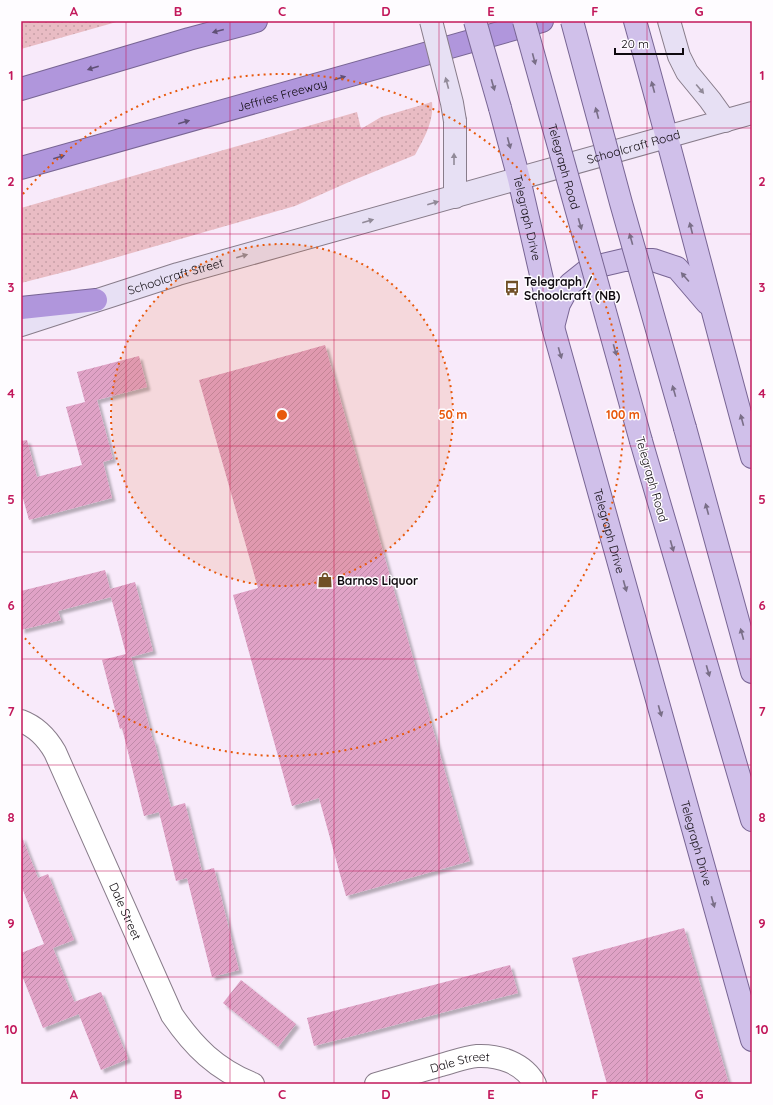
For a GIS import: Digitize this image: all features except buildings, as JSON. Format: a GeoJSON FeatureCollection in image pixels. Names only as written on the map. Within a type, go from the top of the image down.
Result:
{"type":"FeatureCollection","features":[{"type":"Feature","properties":{"kind":"highway"},"geometry":{"type":"LineString","coordinates":[[21,90],[189,39],[256,21]]}},
{"type":"Feature","properties":{"kind":"highway","name":"Jeffries Freeway"},"geometry":{"type":"LineString","coordinates":[[21,168],[542,21]]}},
{"type":"Feature","properties":{"kind":"highway"},"geometry":{"type":"LineString","coordinates":[[21,308],[96,300]]}},
{"type":"Feature","properties":{"kind":"main road"},"geometry":{"type":"LineString","coordinates":[[431,21],[452,103],[455,121],[455,197]]}},
{"type":"Feature","properties":{"kind":"main road","name":"Telegraph Drive"},"geometry":{"type":"LineString","coordinates":[[475,21],[519,179],[553,327],[752,1040]]}},
{"type":"Feature","properties":{"kind":"main road","name":"Telegraph Road"},"geometry":{"type":"LineString","coordinates":[[524,21],[641,442],[752,820]]}},
{"type":"Feature","properties":{"kind":"main road"},"geometry":{"type":"LineString","coordinates":[[572,21],[621,203],[752,672]]}},
{"type":"Feature","properties":{"kind":"main road"},"geometry":{"type":"LineString","coordinates":[[635,21],[752,457]]}},
{"type":"Feature","properties":{"kind":"main road"},"geometry":{"type":"LineString","coordinates":[[669,21],[679,56],[687,72],[725,121]]}},
{"type":"Feature","properties":{"kind":"main road","name":"Schoolcraft Road"},"geometry":{"type":"LineString","coordinates":[[331,231],[752,113]]}},
{"type":"Feature","properties":{"kind":"main road","name":"Schoolcraft Street"},"geometry":{"type":"LineString","coordinates":[[21,325],[178,274],[331,231]]}},
{"type":"Feature","properties":{"kind":"main road"},"geometry":{"type":"LineString","coordinates":[[553,327],[559,304],[570,284],[590,268],[624,260],[653,260],[678,268],[711,307]]}},
{"type":"Feature","properties":{"kind":"street","name":"Dale Street"},"geometry":{"type":"LineString","coordinates":[[21,721],[41,732],[49,741],[55,752],[172,1015],[186,1035],[202,1053],[242,1080],[253,1084]]}},
{"type":"Feature","properties":{"kind":"street","name":"Dale Street"},"geometry":{"type":"LineString","coordinates":[[376,1084],[477,1056],[499,1058],[510,1061],[519,1066],[535,1084]]}},
{"type":"Feature","properties":{"kind":"shaded area"},"geometry":{"type":"Polygon","coordinates":[[[21,21],[120,21],[21,49],[21,21]]]}},
{"type":"Feature","properties":{"kind":"shaded area"},"geometry":{"type":"Polygon","coordinates":[[[432,102],[430,123],[415,155],[295,206],[76,269],[21,283],[21,208],[357,112],[361,129],[381,117],[432,102]]]}},
{"type":"Feature","properties":{"kind":"place","name":"Telegraph / Schoolcraft (NB)"},"geometry":{"type":"Point","coordinates":[512,288]}},
{"type":"Feature","properties":{"kind":"place","name":"Barnos Liquor"},"geometry":{"type":"Point","coordinates":[325,580]}}]}
